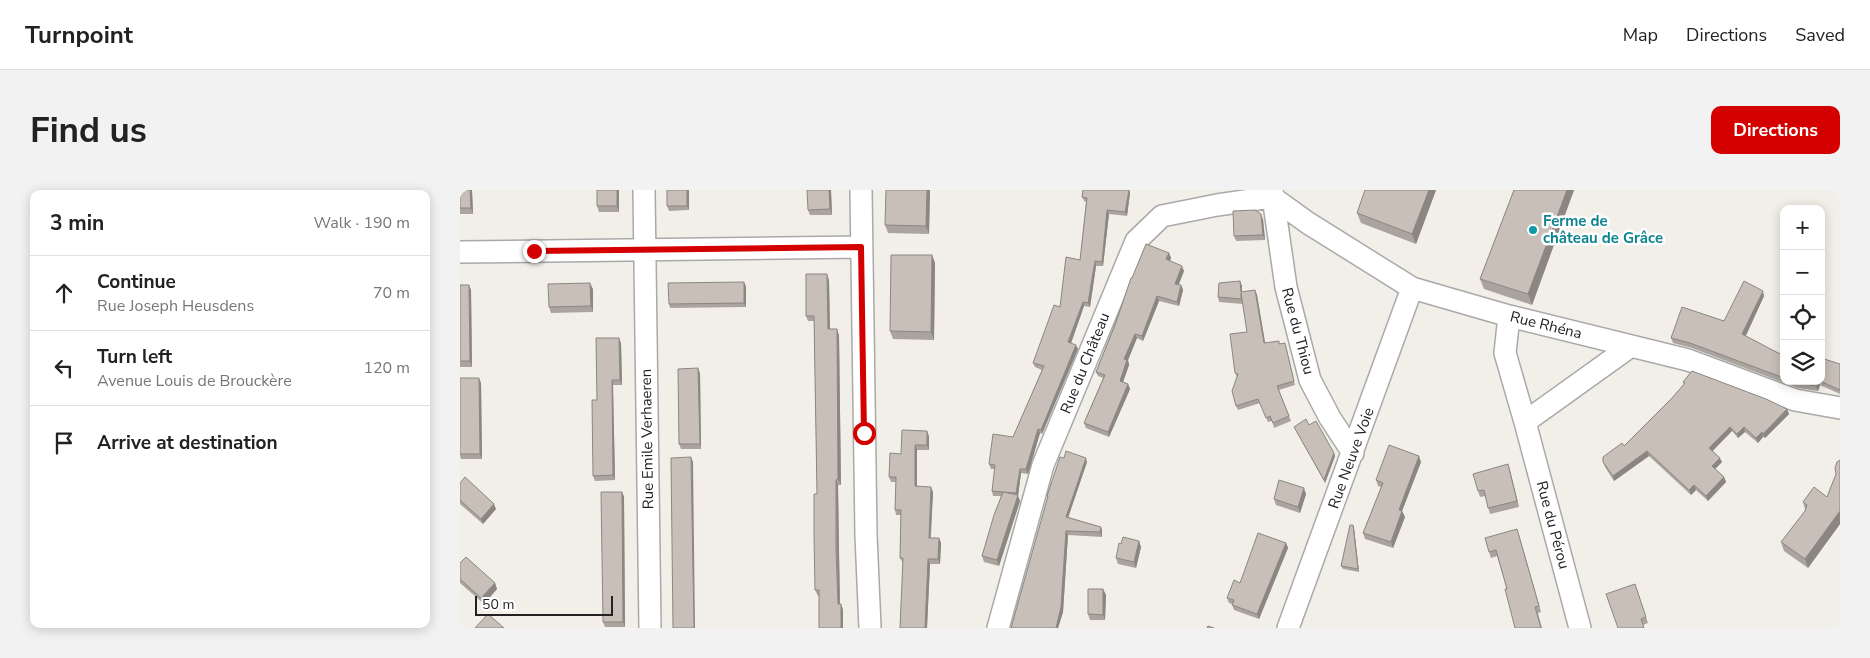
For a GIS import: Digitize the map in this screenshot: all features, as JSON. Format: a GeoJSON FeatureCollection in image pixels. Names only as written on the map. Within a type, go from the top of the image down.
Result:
{"type":"FeatureCollection","features":[{"type":"Feature","properties":{"kind":"street","name":"Rue Emile Verhaeren"},"geometry":{"type":"LineString","coordinates":[[644,190],[650,628]]}},
{"type":"Feature","properties":{"kind":"street"},"geometry":{"type":"LineString","coordinates":[[862,190],[861,247],[870,628]]}},
{"type":"Feature","properties":{"kind":"street","name":"Rue Rhéna"},"geometry":{"type":"LineString","coordinates":[[1272,194],[1308,222],[1412,288],[1509,316],[1688,360],[1795,400],[1840,408]]}},
{"type":"Feature","properties":{"kind":"street","name":"Rue du Thiou"},"geometry":{"type":"LineString","coordinates":[[1272,194],[1286,287],[1310,380],[1330,418],[1353,453]]}},
{"type":"Feature","properties":{"kind":"street","name":"Rue du Château"},"geometry":{"type":"LineString","coordinates":[[998,628],[1043,465],[1136,241],[1162,216],[1272,194]]}},
{"type":"Feature","properties":{"kind":"street"},"geometry":{"type":"LineString","coordinates":[[460,252],[861,247]]}},
{"type":"Feature","properties":{"kind":"street","name":"Rue Neuve Voie"},"geometry":{"type":"LineString","coordinates":[[1288,628],[1412,288]]}},
{"type":"Feature","properties":{"kind":"street","name":"Rue du Pérou"},"geometry":{"type":"LineString","coordinates":[[1509,316],[1505,353],[1580,628]]}},
{"type":"Feature","properties":{"kind":"street"},"geometry":{"type":"LineString","coordinates":[[1525,422],[1631,346]]}},
{"type":"Feature","properties":{"kind":"building"},"geometry":{"type":"Polygon","coordinates":[[[460,190],[470,190],[471,208],[460,208],[460,190]]]}},
{"type":"Feature","properties":{"kind":"building"},"geometry":{"type":"Polygon","coordinates":[[[597,190],[617,190],[617,206],[597,206],[597,190]]]}},
{"type":"Feature","properties":{"kind":"building"},"geometry":{"type":"Polygon","coordinates":[[[667,190],[687,190],[687,206],[667,206],[667,190]]]}},
{"type":"Feature","properties":{"kind":"building"},"geometry":{"type":"Polygon","coordinates":[[[807,190],[829,190],[830,209],[808,210],[807,190]]]}},
{"type":"Feature","properties":{"kind":"building"},"geometry":{"type":"Polygon","coordinates":[[[886,190],[927,190],[926,226],[885,225],[886,190]]]}},
{"type":"Feature","properties":{"kind":"building"},"geometry":{"type":"Polygon","coordinates":[[[1083,190],[1129,190],[1125,212],[1107,210],[1102,262],[1095,261],[1088,303],[1083,302],[1068,342],[1076,345],[1041,430],[1038,429],[1026,469],[1020,469],[1016,493],[992,491],[995,465],[989,464],[993,434],[1013,437],[1044,366],[1033,363],[1054,305],[1060,307],[1066,257],[1080,260],[1087,198],[1082,197],[1083,190]]]}},
{"type":"Feature","properties":{"kind":"building"},"geometry":{"type":"Polygon","coordinates":[[[1365,190],[1429,190],[1412,234],[1357,213],[1365,190]]]}},
{"type":"Feature","properties":{"kind":"building","name":"Ferme de château de Grâce"},"geometry":{"type":"Polygon","coordinates":[[[1514,190],[1567,190],[1528,294],[1480,279],[1514,190]]]}},
{"type":"Feature","properties":{"kind":"building"},"geometry":{"type":"Polygon","coordinates":[[[1255,210],[1261,214],[1263,235],[1234,236],[1233,211],[1255,210]]]}},
{"type":"Feature","properties":{"kind":"building"},"geometry":{"type":"Polygon","coordinates":[[[1146,244],[1169,253],[1166,259],[1182,266],[1175,284],[1181,285],[1177,302],[1157,296],[1142,336],[1135,334],[1124,359],[1127,360],[1120,381],[1128,384],[1108,432],[1084,423],[1105,375],[1096,372],[1131,278],[1146,244]]]}},
{"type":"Feature","properties":{"kind":"building"},"geometry":{"type":"Polygon","coordinates":[[[891,255],[932,255],[931,332],[890,331],[891,255]]]}},
{"type":"Feature","properties":{"kind":"building"},"geometry":{"type":"Polygon","coordinates":[[[806,274],[827,274],[828,329],[837,329],[838,479],[836,480],[836,549],[838,604],[841,604],[841,628],[819,628],[819,590],[815,590],[814,494],[817,494],[814,316],[806,316],[806,274]]]}},
{"type":"Feature","properties":{"kind":"building"},"geometry":{"type":"Polygon","coordinates":[[[1240,281],[1241,292],[1255,290],[1264,343],[1279,341],[1279,344],[1285,343],[1294,381],[1277,386],[1289,416],[1273,423],[1270,416],[1266,418],[1258,399],[1236,406],[1232,391],[1238,374],[1235,373],[1230,334],[1247,332],[1241,293],[1241,299],[1218,297],[1219,283],[1240,281]]]}},
{"type":"Feature","properties":{"kind":"building"},"geometry":{"type":"Polygon","coordinates":[[[1744,281],[1763,291],[1742,334],[1780,354],[1780,377],[1690,343],[1671,338],[1682,307],[1724,321],[1744,281]]]}},
{"type":"Feature","properties":{"kind":"building"},"geometry":{"type":"Polygon","coordinates":[[[744,282],[744,303],[669,304],[668,283],[744,282]]]}},
{"type":"Feature","properties":{"kind":"building"},"geometry":{"type":"Polygon","coordinates":[[[590,283],[591,306],[549,307],[548,284],[590,283]]]}},
{"type":"Feature","properties":{"kind":"building"},"geometry":{"type":"Polygon","coordinates":[[[460,285],[469,285],[470,361],[460,361],[460,285]]]}},
{"type":"Feature","properties":{"kind":"building"},"geometry":{"type":"Polygon","coordinates":[[[596,338],[619,338],[620,380],[612,380],[613,475],[593,476],[592,400],[597,400],[596,338]]]}},
{"type":"Feature","properties":{"kind":"building"},"geometry":{"type":"Polygon","coordinates":[[[1825,359],[1840,364],[1840,390],[1825,383],[1825,359]]]}},
{"type":"Feature","properties":{"kind":"building"},"geometry":{"type":"Polygon","coordinates":[[[698,368],[700,444],[679,444],[678,369],[698,368]]]}},
{"type":"Feature","properties":{"kind":"building"},"geometry":{"type":"Polygon","coordinates":[[[1692,371],[1787,409],[1763,434],[1762,432],[1756,438],[1744,427],[1737,434],[1730,427],[1709,448],[1720,458],[1712,466],[1724,477],[1706,496],[1694,485],[1689,490],[1647,451],[1613,476],[1603,462],[1603,457],[1622,443],[1624,446],[1672,398],[1685,383],[1683,382],[1692,371]]]}},
{"type":"Feature","properties":{"kind":"building"},"geometry":{"type":"Polygon","coordinates":[[[460,378],[479,378],[480,454],[460,454],[460,378]]]}},
{"type":"Feature","properties":{"kind":"building"},"geometry":{"type":"Polygon","coordinates":[[[1306,419],[1309,425],[1316,421],[1334,453],[1324,480],[1294,427],[1306,419]]]}},
{"type":"Feature","properties":{"kind":"building"},"geometry":{"type":"Polygon","coordinates":[[[902,430],[927,431],[927,445],[915,445],[915,486],[931,487],[929,538],[939,538],[938,559],[928,559],[925,628],[900,628],[903,558],[900,558],[901,510],[895,510],[896,477],[889,477],[890,453],[901,454],[902,430]]]}},
{"type":"Feature","properties":{"kind":"building"},"geometry":{"type":"Polygon","coordinates":[[[1389,445],[1419,456],[1399,510],[1402,511],[1391,542],[1363,533],[1383,483],[1376,480],[1389,445]]]}},
{"type":"Feature","properties":{"kind":"building"},"geometry":{"type":"Polygon","coordinates":[[[1066,451],[1086,458],[1066,517],[1101,527],[1100,532],[1066,531],[1061,607],[1056,628],[1011,628],[1047,496],[1060,457],[1064,458],[1066,451]]]}},
{"type":"Feature","properties":{"kind":"building"},"geometry":{"type":"Polygon","coordinates":[[[691,457],[694,628],[673,628],[671,458],[691,457]]]}},
{"type":"Feature","properties":{"kind":"building"},"geometry":{"type":"Polygon","coordinates":[[[1840,460],[1840,511],[1805,559],[1781,542],[1805,511],[1807,505],[1803,502],[1814,487],[1827,497],[1836,474],[1837,462],[1840,460]]]}},
{"type":"Feature","properties":{"kind":"building"},"geometry":{"type":"Polygon","coordinates":[[[1508,464],[1517,501],[1488,508],[1484,490],[1478,491],[1473,474],[1508,464]]]}},
{"type":"Feature","properties":{"kind":"building"},"geometry":{"type":"Polygon","coordinates":[[[465,477],[494,504],[481,519],[460,500],[460,483],[465,477]]]}},
{"type":"Feature","properties":{"kind":"building"},"geometry":{"type":"Polygon","coordinates":[[[1279,480],[1304,488],[1298,507],[1274,499],[1279,480]]]}},
{"type":"Feature","properties":{"kind":"building"},"geometry":{"type":"Polygon","coordinates":[[[601,492],[622,492],[623,622],[603,622],[601,492]]]}},
{"type":"Feature","properties":{"kind":"building"},"geometry":{"type":"Polygon","coordinates":[[[1003,492],[1018,495],[997,560],[982,556],[1003,492]]]}},
{"type":"Feature","properties":{"kind":"building"},"geometry":{"type":"Polygon","coordinates":[[[1350,525],[1353,525],[1358,569],[1341,566],[1350,525]]]}},
{"type":"Feature","properties":{"kind":"building"},"geometry":{"type":"Polygon","coordinates":[[[1517,529],[1539,606],[1535,607],[1541,628],[1515,628],[1496,550],[1489,552],[1485,538],[1517,529]]]}},
{"type":"Feature","properties":{"kind":"building"},"geometry":{"type":"Polygon","coordinates":[[[1258,533],[1286,543],[1257,614],[1232,605],[1234,600],[1227,598],[1234,580],[1240,583],[1258,533]]]}},
{"type":"Feature","properties":{"kind":"building"},"geometry":{"type":"Polygon","coordinates":[[[1123,537],[1139,541],[1134,562],[1116,558],[1119,543],[1121,544],[1123,537]]]}},
{"type":"Feature","properties":{"kind":"building"},"geometry":{"type":"Polygon","coordinates":[[[466,557],[495,583],[481,598],[460,579],[460,563],[466,557]]]}},
{"type":"Feature","properties":{"kind":"building"},"geometry":{"type":"Polygon","coordinates":[[[1635,584],[1646,617],[1641,619],[1644,628],[1618,628],[1606,594],[1635,584]]]}},
{"type":"Feature","properties":{"kind":"building"},"geometry":{"type":"Polygon","coordinates":[[[1088,589],[1103,589],[1103,615],[1088,614],[1088,589]]]}},
{"type":"Feature","properties":{"kind":"building"},"geometry":{"type":"Polygon","coordinates":[[[488,614],[504,628],[475,628],[488,614]]]}},
{"type":"Feature","properties":{"kind":"place","name":"Ferme de château de Grâce"},"geometry":{"type":"Point","coordinates":[1533,230]}},
{"type":"Feature","properties":{"kind":"route"},"geometry":{"type":"LineString","coordinates":[[534,251],[861,247],[864,433]]}}]}
